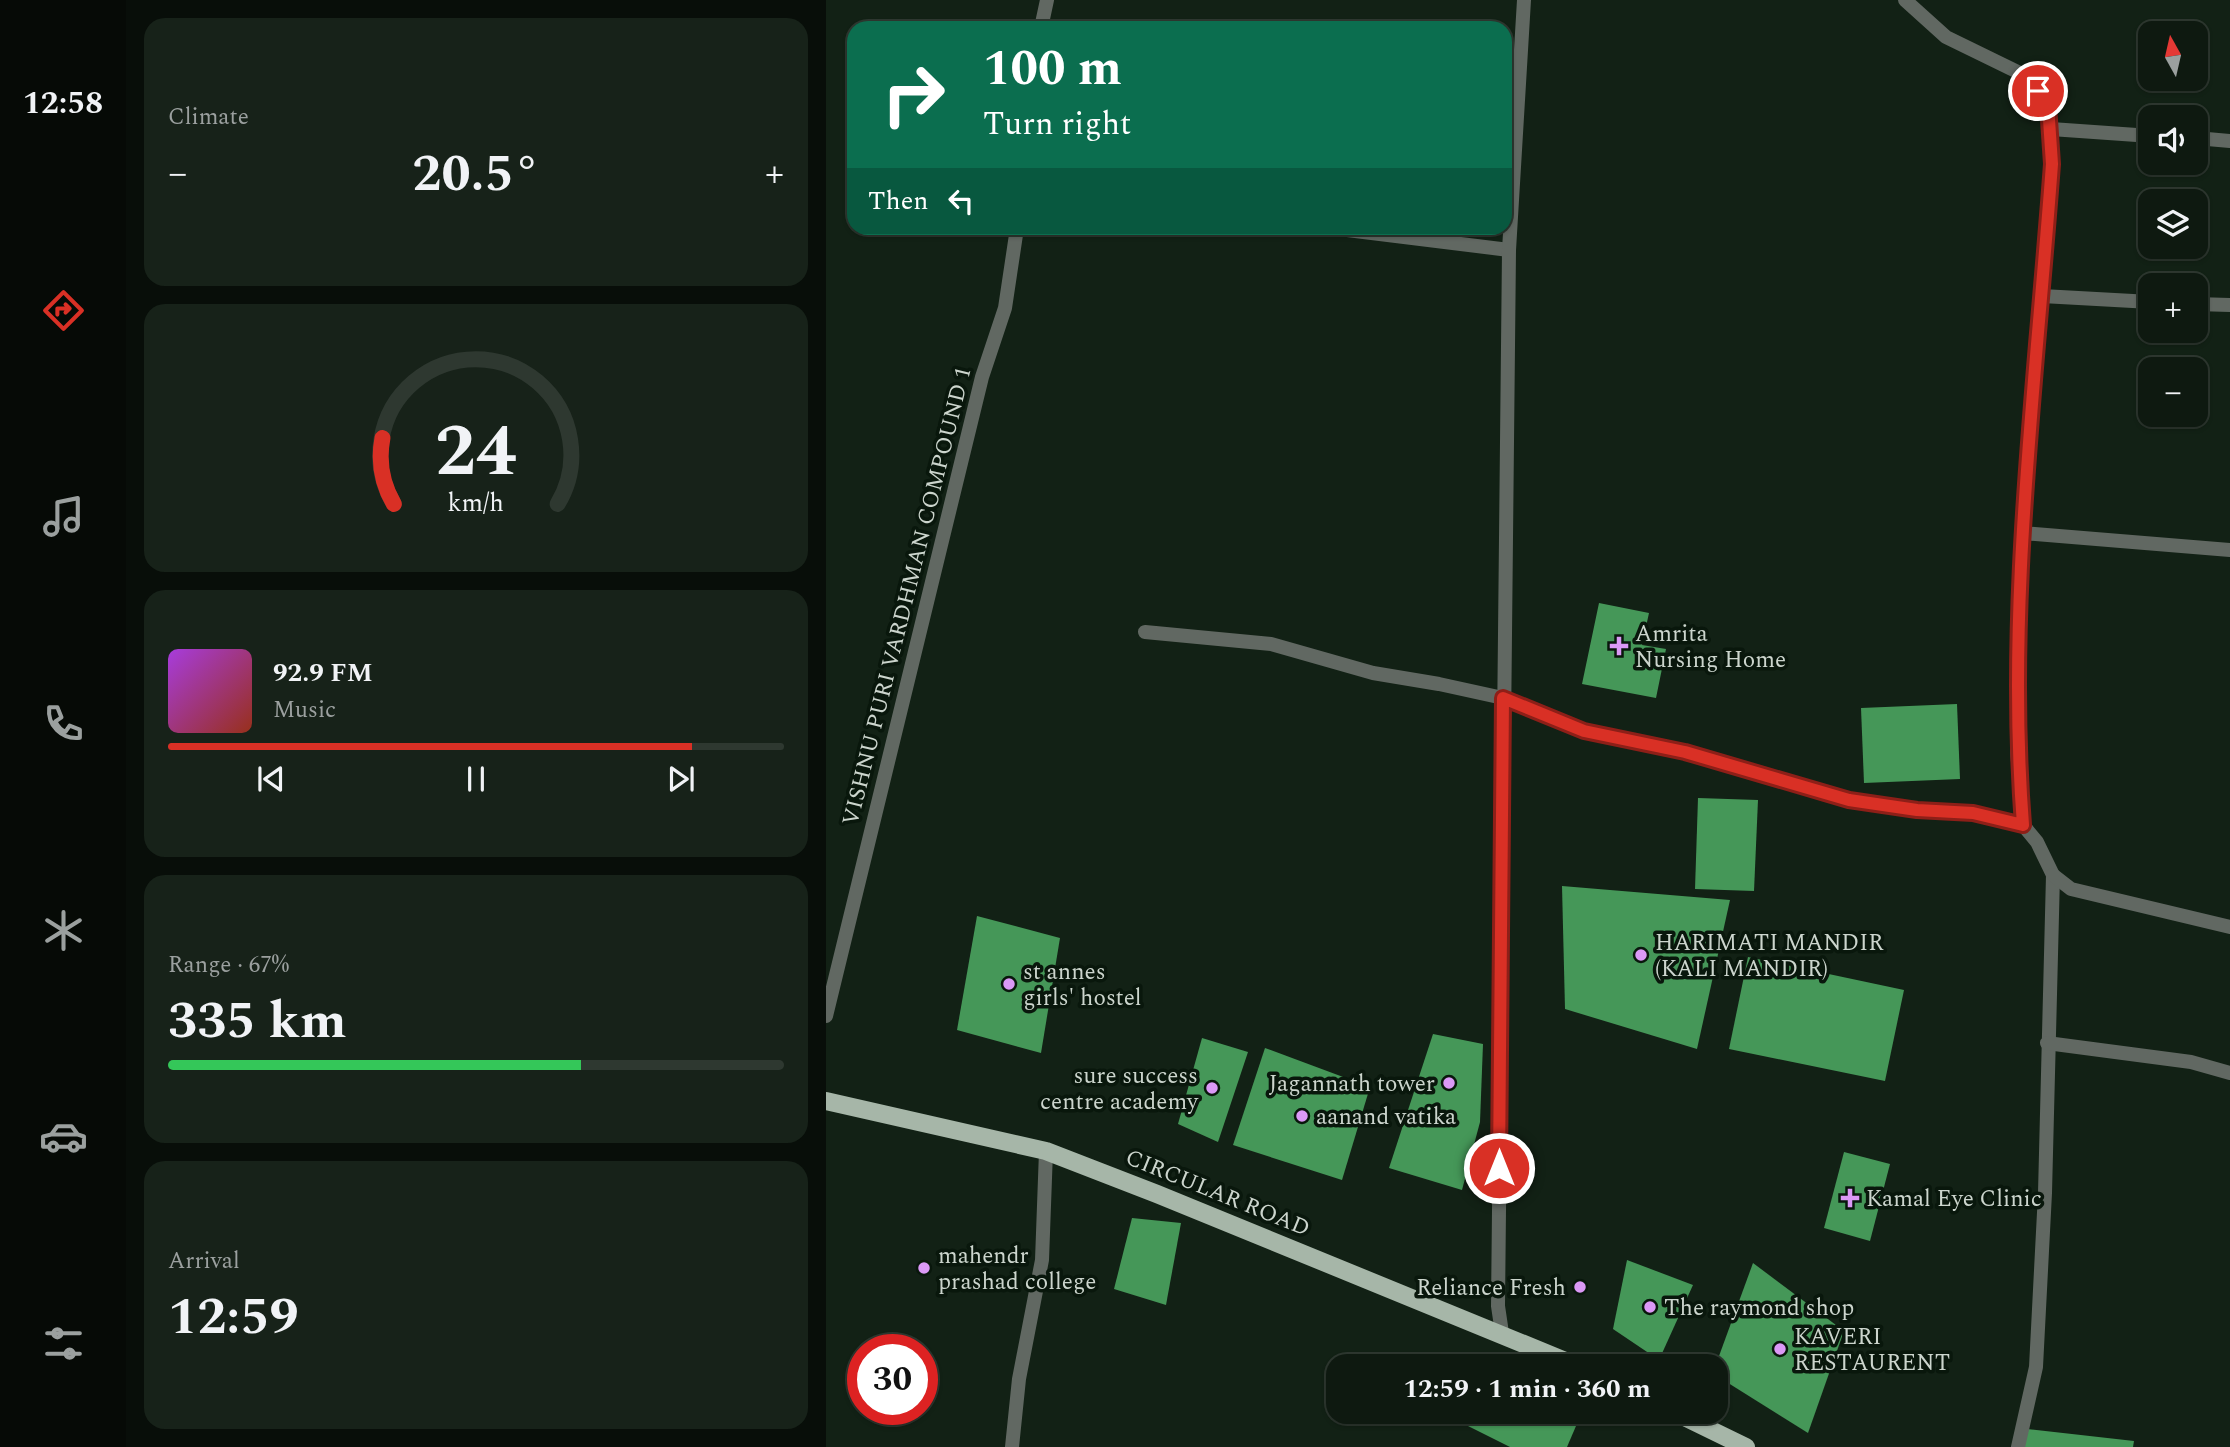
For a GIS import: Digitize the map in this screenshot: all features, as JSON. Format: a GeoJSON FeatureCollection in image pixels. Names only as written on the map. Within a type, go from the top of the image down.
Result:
{"type":"FeatureCollection","features":[{"type":"Feature","properties":{"kind":"main road","name":"CIRCULAR ROAD"},"geometry":{"type":"LineString","coordinates":[[826,1101],[1046,1151],[1550,1354]]}},
{"type":"Feature","properties":{"kind":"main road"},"geometry":{"type":"LineString","coordinates":[[1699,1424],[1746,1447]]}},
{"type":"Feature","properties":{"kind":"street"},"geometry":{"type":"LineString","coordinates":[[1042,21],[1047,0]]}},
{"type":"Feature","properties":{"kind":"street"},"geometry":{"type":"LineString","coordinates":[[1512,200],[1524,0]]}},
{"type":"Feature","properties":{"kind":"street"},"geometry":{"type":"LineString","coordinates":[[1905,0],[1946,37],[2028,77],[2048,105],[2051,129],[2052,164],[2018,622],[2017,750],[2023,825],[2037,842],[2053,875],[2045,1193],[2036,1367],[2018,1447]]}},
{"type":"Feature","properties":{"kind":"street"},"geometry":{"type":"LineString","coordinates":[[2051,129],[2138,134]]}},
{"type":"Feature","properties":{"kind":"street"},"geometry":{"type":"LineString","coordinates":[[2208,139],[2230,141]]}},
{"type":"Feature","properties":{"kind":"street","name":"VISHNU PURI VARDHMAN COMPOUND 1"},"geometry":{"type":"LineString","coordinates":[[826,1016],[982,377],[1005,308],[1016,235]]}},
{"type":"Feature","properties":{"kind":"street"},"geometry":{"type":"LineString","coordinates":[[1388,235],[1509,250]]}},
{"type":"Feature","properties":{"kind":"street"},"geometry":{"type":"LineString","coordinates":[[1502,1333],[1498,1306],[1510,235]]}},
{"type":"Feature","properties":{"kind":"street"},"geometry":{"type":"LineString","coordinates":[[2042,296],[2138,301]]}},
{"type":"Feature","properties":{"kind":"street"},"geometry":{"type":"LineString","coordinates":[[2208,304],[2230,305]]}},
{"type":"Feature","properties":{"kind":"street"},"geometry":{"type":"LineString","coordinates":[[2023,533],[2230,550]]}},
{"type":"Feature","properties":{"kind":"street"},"geometry":{"type":"LineString","coordinates":[[1145,632],[1270,644],[1373,673],[1503,698],[1584,731],[1685,752],[1849,800],[1917,810],[1973,813],[2023,825]]}},
{"type":"Feature","properties":{"kind":"street"},"geometry":{"type":"LineString","coordinates":[[2053,875],[2071,888],[2230,927]]}},
{"type":"Feature","properties":{"kind":"street"},"geometry":{"type":"LineString","coordinates":[[2047,1043],[2191,1062],[2230,1073]]}},
{"type":"Feature","properties":{"kind":"street"},"geometry":{"type":"LineString","coordinates":[[1012,1447],[1019,1379],[1041,1260],[1046,1151]]}},
{"type":"Feature","properties":{"kind":"building"},"geometry":{"type":"Polygon","coordinates":[[[1599,603],[1649,613],[1642,645],[1666,649],[1656,698],[1582,684],[1599,603]]]}},
{"type":"Feature","properties":{"kind":"building"},"geometry":{"type":"Polygon","coordinates":[[[1957,704],[1960,779],[1864,783],[1861,708],[1957,704]]]}},
{"type":"Feature","properties":{"kind":"building"},"geometry":{"type":"Polygon","coordinates":[[[1698,798],[1758,800],[1754,891],[1695,889],[1698,798]]]}},
{"type":"Feature","properties":{"kind":"building","name":"HARIMATI MANDIR (KALI MANDIR)"},"geometry":{"type":"Polygon","coordinates":[[[1562,886],[1730,900],[1697,1049],[1565,1009],[1562,886]]]}},
{"type":"Feature","properties":{"kind":"building","name":"st annes girls' hostel"},"geometry":{"type":"Polygon","coordinates":[[[977,916],[1060,938],[1041,1053],[957,1030],[977,916]]]}},
{"type":"Feature","properties":{"kind":"building"},"geometry":{"type":"Polygon","coordinates":[[[1748,957],[1904,990],[1885,1081],[1729,1049],[1748,957]]]}},
{"type":"Feature","properties":{"kind":"building","name":"Jagannath tower"},"geometry":{"type":"Polygon","coordinates":[[[1433,1034],[1483,1044],[1480,1122],[1462,1190],[1389,1168],[1433,1034]]]}},
{"type":"Feature","properties":{"kind":"building","name":"sure success centre academy"},"geometry":{"type":"Polygon","coordinates":[[[1202,1038],[1248,1052],[1218,1142],[1178,1124],[1202,1038]]]}},
{"type":"Feature","properties":{"kind":"building","name":"aanand vatika"},"geometry":{"type":"Polygon","coordinates":[[[1265,1048],[1370,1087],[1342,1180],[1233,1145],[1265,1048]]]}},
{"type":"Feature","properties":{"kind":"building"},"geometry":{"type":"Polygon","coordinates":[[[1844,1152],[1890,1164],[1870,1241],[1824,1228],[1844,1152]]]}},
{"type":"Feature","properties":{"kind":"building"},"geometry":{"type":"Polygon","coordinates":[[[1132,1218],[1181,1223],[1166,1305],[1114,1289],[1132,1218]]]}},
{"type":"Feature","properties":{"kind":"building","name":"The raymond shop"},"geometry":{"type":"Polygon","coordinates":[[[1627,1260],[1693,1285],[1662,1354],[1650,1354],[1613,1329],[1627,1260]]]}},
{"type":"Feature","properties":{"kind":"building","name":"KAVERI RESTAURENT"},"geometry":{"type":"Polygon","coordinates":[[[1753,1263],[1844,1331],[1808,1433],[1728,1383],[1728,1354],[1720,1354],[1753,1263]]]}},
{"type":"Feature","properties":{"kind":"building"},"geometry":{"type":"Polygon","coordinates":[[[1464,1424],[1577,1424],[1567,1447],[1510,1447],[1464,1424]]]}},
{"type":"Feature","properties":{"kind":"building"},"geometry":{"type":"Polygon","coordinates":[[[2027,1429],[2134,1441],[2133,1447],[2023,1447],[2027,1429]]]}},
{"type":"Feature","properties":{"kind":"place","name":"Amrita Nursing Home"},"geometry":{"type":"Point","coordinates":[1619,646]}},
{"type":"Feature","properties":{"kind":"place","name":"HARIMATI MANDIR (KALI MANDIR)"},"geometry":{"type":"Point","coordinates":[1641,955]}},
{"type":"Feature","properties":{"kind":"place","name":"st annes girls' hostel"},"geometry":{"type":"Point","coordinates":[1009,984]}},
{"type":"Feature","properties":{"kind":"place","name":"Jagannath tower"},"geometry":{"type":"Point","coordinates":[1449,1083]}},
{"type":"Feature","properties":{"kind":"place","name":"sure success centre academy"},"geometry":{"type":"Point","coordinates":[1212,1088]}},
{"type":"Feature","properties":{"kind":"place","name":"aanand vatika"},"geometry":{"type":"Point","coordinates":[1302,1116]}},
{"type":"Feature","properties":{"kind":"place","name":"Kamal Eye Clinic"},"geometry":{"type":"Point","coordinates":[1850,1198]}},
{"type":"Feature","properties":{"kind":"place","name":"mahendr prashad college"},"geometry":{"type":"Point","coordinates":[924,1268]}},
{"type":"Feature","properties":{"kind":"place","name":"Reliance Fresh"},"geometry":{"type":"Point","coordinates":[1580,1287]}},
{"type":"Feature","properties":{"kind":"place","name":"The raymond shop"},"geometry":{"type":"Point","coordinates":[1650,1307]}},
{"type":"Feature","properties":{"kind":"place","name":"KAVERI RESTAURENT"},"geometry":{"type":"Point","coordinates":[1780,1349]}},
{"type":"Feature","properties":{"kind":"route"},"geometry":{"type":"LineString","coordinates":[[1499,1168],[1503,698],[1584,731],[1685,752],[1849,800],[1917,810],[1973,813],[2023,825],[2017,750],[2018,622],[2052,164],[2048,105],[2038,91]]}}]}
